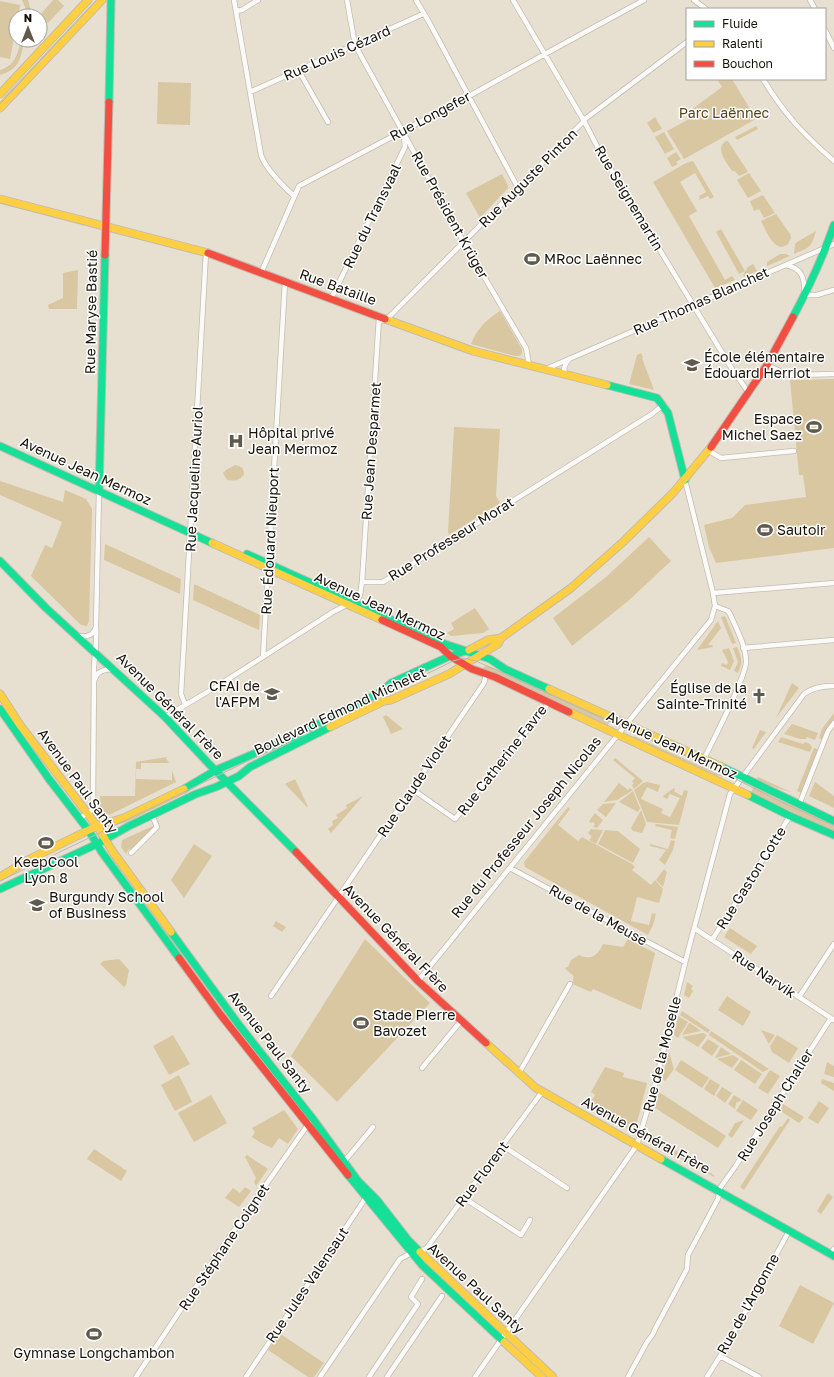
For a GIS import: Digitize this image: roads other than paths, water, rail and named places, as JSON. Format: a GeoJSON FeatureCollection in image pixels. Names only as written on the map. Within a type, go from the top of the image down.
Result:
{"type":"FeatureCollection","features":[{"type":"Feature","properties":{"kind":"street"},"geometry":{"type":"LineString","coordinates":[[0,94],[88,0]]}},
{"type":"Feature","properties":{"kind":"street"},"geometry":{"type":"LineString","coordinates":[[0,108],[102,0]]}},
{"type":"Feature","properties":{"kind":"street","name":"Rue Maryse Bastié"},"geometry":{"type":"LineString","coordinates":[[87,814],[92,810],[93,805],[94,689],[95,652],[97,642],[96,626],[99,488],[111,0]]}},
{"type":"Feature","properties":{"kind":"street"},"geometry":{"type":"LineString","coordinates":[[234,0],[262,158],[287,190],[294,196]]}},
{"type":"Feature","properties":{"kind":"street"},"geometry":{"type":"LineString","coordinates":[[236,11],[242,10],[258,0]]}},
{"type":"Feature","properties":{"kind":"street","name":"Rue Président Krüger"},"geometry":{"type":"LineString","coordinates":[[347,0],[355,45],[464,242],[526,348],[529,365]]}},
{"type":"Feature","properties":{"kind":"street"},"geometry":{"type":"LineString","coordinates":[[416,0],[518,188]]}},
{"type":"Feature","properties":{"kind":"street","name":"Rue Seignemartin"},"geometry":{"type":"LineString","coordinates":[[513,0],[584,121],[598,148],[736,377],[749,393]]}},
{"type":"Feature","properties":{"kind":"street","name":"Rue Longefer"},"geometry":{"type":"LineString","coordinates":[[261,273],[299,186],[469,96],[644,0]]}},
{"type":"Feature","properties":{"kind":"street"},"geometry":{"type":"LineString","coordinates":[[694,0],[705,8]]}},
{"type":"Feature","properties":{"kind":"street"},"geometry":{"type":"LineString","coordinates":[[810,0],[812,8]]}},
{"type":"Feature","properties":{"kind":"street","name":"Rue Louis Cézard"},"geometry":{"type":"LineString","coordinates":[[250,92],[423,14]]}},
{"type":"Feature","properties":{"kind":"street"},"geometry":{"type":"LineString","coordinates":[[826,32],[834,48]]}},
{"type":"Feature","properties":{"kind":"street","name":"Rue Auguste Pinton"},"geometry":{"type":"LineString","coordinates":[[387,319],[585,119],[686,43]]}},
{"type":"Feature","properties":{"kind":"street"},"geometry":{"type":"LineString","coordinates":[[299,71],[328,122]]}},
{"type":"Feature","properties":{"kind":"street"},"geometry":{"type":"LineString","coordinates":[[764,80],[794,124],[816,146],[834,161]]}},
{"type":"Feature","properties":{"kind":"street","name":"Rue du Transvaal"},"geometry":{"type":"LineString","coordinates":[[331,299],[405,147],[402,131]]}},
{"type":"Feature","properties":{"kind":"street","name":"Rue Bataille"},"geometry":{"type":"LineString","coordinates":[[0,199],[106,225],[206,252],[379,318],[387,319],[473,350],[565,375],[653,396],[657,398],[662,406]]}},
{"type":"Feature","properties":{"kind":"street"},"geometry":{"type":"LineString","coordinates":[[466,652],[488,640],[501,638],[537,614],[585,576],[623,542],[685,480],[709,451],[767,365],[805,295],[826,248],[834,225]]}},
{"type":"Feature","properties":{"kind":"street","name":"Rue Thomas Blanchet"},"geometry":{"type":"LineString","coordinates":[[545,369],[834,244]]}},
{"type":"Feature","properties":{"kind":"street","name":"Rue Jacqueline Auriol"},"geometry":{"type":"LineString","coordinates":[[185,704],[181,694],[206,252]]}},
{"type":"Feature","properties":{"kind":"street"},"geometry":{"type":"LineString","coordinates":[[786,265],[794,267],[802,275],[805,295]]}},
{"type":"Feature","properties":{"kind":"street","name":"Rue Édouard Nieuport"},"geometry":{"type":"LineString","coordinates":[[263,657],[285,282]]}},
{"type":"Feature","properties":{"kind":"street"},"geometry":{"type":"LineString","coordinates":[[805,295],[817,295],[834,290]]}},
{"type":"Feature","properties":{"kind":"street","name":"Rue Jean Desparmet"},"geometry":{"type":"LineString","coordinates":[[362,582],[379,318]]}},
{"type":"Feature","properties":{"kind":"street"},"geometry":{"type":"LineString","coordinates":[[565,375],[565,364],[569,359]]}},
{"type":"Feature","properties":{"kind":"street"},"geometry":{"type":"LineString","coordinates":[[767,365],[786,374],[793,375],[834,374]]}},
{"type":"Feature","properties":{"kind":"street"},"geometry":{"type":"LineString","coordinates":[[662,406],[668,413],[715,606],[728,611],[730,614],[746,660],[745,670],[704,759]]}},
{"type":"Feature","properties":{"kind":"street","name":"Rue Professeur Morat"},"geometry":{"type":"LineString","coordinates":[[362,582],[383,582],[652,414],[662,406]]}},
{"type":"Feature","properties":{"kind":"street","name":"Avenue Jean Mermoz"},"geometry":{"type":"LineString","coordinates":[[0,440],[99,488],[268,566],[412,628],[445,644],[490,659],[505,669],[551,691],[626,723],[834,821]]}},
{"type":"Feature","properties":{"kind":"street","name":"Avenue Jean Mermoz"},"geometry":{"type":"LineString","coordinates":[[0,446],[99,488]]}},
{"type":"Feature","properties":{"kind":"street"},"geometry":{"type":"LineString","coordinates":[[709,451],[721,458],[794,451]]}},
{"type":"Feature","properties":{"kind":"street","name":"Avenue Général Frère"},"geometry":{"type":"LineString","coordinates":[[0,561],[46,608],[114,668],[165,717],[418,981],[542,1092],[789,1231],[833,1253]]}},
{"type":"Feature","properties":{"kind":"street"},"geometry":{"type":"LineString","coordinates":[[165,717],[333,612],[358,599],[362,582]]}},
{"type":"Feature","properties":{"kind":"street"},"geometry":{"type":"LineString","coordinates":[[713,593],[834,583]]}},
{"type":"Feature","properties":{"kind":"street","name":"Avenue Jean Mermoz"},"geometry":{"type":"LineString","coordinates":[[351,603],[441,647],[450,656],[464,665],[548,702],[734,788],[790,816],[834,835]]}},
{"type":"Feature","properties":{"kind":"street","name":"Rue du Professeur Joseph Nicolas"},"geometry":{"type":"LineString","coordinates":[[418,981],[711,620],[715,606]]}},
{"type":"Feature","properties":{"kind":"street"},"geometry":{"type":"LineString","coordinates":[[77,636],[90,636],[94,633],[96,626]]}},
{"type":"Feature","properties":{"kind":"street","name":"Boulevard Edmond Michelet"},"geometry":{"type":"LineString","coordinates":[[0,889],[97,844],[129,826],[196,794],[216,787],[239,776],[250,767],[384,701],[391,700],[449,674],[498,644],[501,638]]}},
{"type":"Feature","properties":{"kind":"street"},"geometry":{"type":"LineString","coordinates":[[743,648],[834,640]]}},
{"type":"Feature","properties":{"kind":"street","name":"Boulevard Edmond Michelet"},"geometry":{"type":"LineString","coordinates":[[0,878],[28,860],[97,826],[124,818],[144,809],[191,785],[216,770],[307,730],[381,692],[391,683],[450,656],[466,652]]}},
{"type":"Feature","properties":{"kind":"street","name":"Rue Maryse Bastié"},"geometry":{"type":"LineString","coordinates":[[94,689],[96,676],[106,669],[114,668]]}},
{"type":"Feature","properties":{"kind":"street","name":"Rue Claude Violet"},"geometry":{"type":"LineString","coordinates":[[271,996],[484,683],[486,674]]}},
{"type":"Feature","properties":{"kind":"street","name":"Rue de la Moselle"},"geometry":{"type":"LineString","coordinates":[[475,1377],[637,1145],[655,1084],[685,962],[730,794],[804,694],[810,689],[834,686]]}},
{"type":"Feature","properties":{"kind":"street","name":"Avenue Paul Santy"},"geometry":{"type":"LineString","coordinates":[[0,694],[20,725],[97,826],[105,840],[238,1025],[342,1164],[368,1195],[377,1200],[408,1240],[415,1252],[504,1336],[553,1377]]}},
{"type":"Feature","properties":{"kind":"street","name":"Rue Catherine Favre"},"geometry":{"type":"LineString","coordinates":[[412,789],[455,819],[546,707],[548,702]]}},
{"type":"Feature","properties":{"kind":"street","name":"Avenue Paul Santy"},"geometry":{"type":"LineString","coordinates":[[0,709],[49,779],[220,1014],[311,1122]]}},
{"type":"Feature","properties":{"kind":"street"},"geometry":{"type":"LineString","coordinates":[[799,805],[828,731],[834,723]]}},
{"type":"Feature","properties":{"kind":"street"},"geometry":{"type":"LineString","coordinates":[[79,819],[87,814]]}},
{"type":"Feature","properties":{"kind":"street"},"geometry":{"type":"LineString","coordinates":[[132,853],[157,827],[152,815]]}},
{"type":"Feature","properties":{"kind":"street","name":"Rue Gaston Cotte"},"geometry":{"type":"LineString","coordinates":[[712,940],[790,816]]}},
{"type":"Feature","properties":{"kind":"street","name":"Rue de la Meuse"},"geometry":{"type":"LineString","coordinates":[[510,868],[685,962]]}},
{"type":"Feature","properties":{"kind":"street"},"geometry":{"type":"LineString","coordinates":[[131,892],[140,889]]}},
{"type":"Feature","properties":{"kind":"street","name":"Rue Narvik"},"geometry":{"type":"LineString","coordinates":[[694,928],[832,1019]]}},
{"type":"Feature","properties":{"kind":"street"},"geometry":{"type":"LineString","coordinates":[[799,997],[834,944]]}},
{"type":"Feature","properties":{"kind":"street"},"geometry":{"type":"LineString","coordinates":[[520,1073],[570,984]]}},
{"type":"Feature","properties":{"kind":"street","name":"Rue Joseph Chalier"},"geometry":{"type":"LineString","coordinates":[[628,1377],[653,1334],[687,1269],[688,1255],[718,1199],[720,1188],[832,1019]]}},
{"type":"Feature","properties":{"kind":"street"},"geometry":{"type":"LineString","coordinates":[[422,1068],[461,1021]]}},
{"type":"Feature","properties":{"kind":"street","name":"Rue Florent"},"geometry":{"type":"LineString","coordinates":[[320,1377],[400,1259],[426,1249],[542,1092]]}},
{"type":"Feature","properties":{"kind":"street","name":"Rue Stéphane Coignet"},"geometry":{"type":"LineString","coordinates":[[136,1377],[221,1249],[311,1122]]}},
{"type":"Feature","properties":{"kind":"street"},"geometry":{"type":"LineString","coordinates":[[342,1164],[373,1127]]}},
{"type":"Feature","properties":{"kind":"street"},"geometry":{"type":"LineString","coordinates":[[503,1146],[567,1188]]}},
{"type":"Feature","properties":{"kind":"street","name":"Rue Jules Valensaut"},"geometry":{"type":"LineString","coordinates":[[246,1377],[368,1195]]}},
{"type":"Feature","properties":{"kind":"street"},"geometry":{"type":"LineString","coordinates":[[464,1198],[521,1235],[530,1220]]}},
{"type":"Feature","properties":{"kind":"street","name":"Rue de l'Argonne"},"geometry":{"type":"LineString","coordinates":[[707,1377],[789,1231]]}},
{"type":"Feature","properties":{"kind":"street"},"geometry":{"type":"LineString","coordinates":[[368,1377],[418,1304],[412,1297],[422,1279]]}},
{"type":"Feature","properties":{"kind":"street"},"geometry":{"type":"LineString","coordinates":[[387,1377],[442,1296]]}},
{"type":"Feature","properties":{"kind":"street","name":"Avenue Paul Santy"},"geometry":{"type":"LineString","coordinates":[[504,1336],[542,1377]]}},
{"type":"Feature","properties":{"kind":"street"},"geometry":{"type":"LineString","coordinates":[[720,1356],[759,1377]]}},
{"type":"Feature","properties":{"kind":"tram line"},"geometry":{"type":"LineString","coordinates":[[0,104],[97,0]]}},
{"type":"Feature","properties":{"kind":"tram line"},"geometry":{"type":"LineString","coordinates":[[0,881],[453,661],[464,658],[476,661],[728,775],[775,799],[834,826]]}},
{"type":"Feature","properties":{"kind":"place","name":"MRoc Laënnec"},"geometry":{"type":"Point","coordinates":[532,259]}},
{"type":"Feature","properties":{"kind":"place","name":"École élémentaire Édouard Herriot"},"geometry":{"type":"Point","coordinates":[692,365]}},
{"type":"Feature","properties":{"kind":"place","name":"Espace Michel Saez"},"geometry":{"type":"Point","coordinates":[814,427]}},
{"type":"Feature","properties":{"kind":"place","name":"Hôpital privé Jean Mermoz"},"geometry":{"type":"Point","coordinates":[236,441]}},
{"type":"Feature","properties":{"kind":"place","name":"Sautoir"},"geometry":{"type":"Point","coordinates":[765,530]}},
{"type":"Feature","properties":{"kind":"place","name":"CFAI de l'AFPM"},"geometry":{"type":"Point","coordinates":[272,694]}},
{"type":"Feature","properties":{"kind":"place","name":"Église de la Sainte-Trinité"},"geometry":{"type":"Point","coordinates":[759,696]}},
{"type":"Feature","properties":{"kind":"place","name":"KeepCool Lyon 8"},"geometry":{"type":"Point","coordinates":[46,843]}},
{"type":"Feature","properties":{"kind":"place","name":"Burgundy School of Business"},"geometry":{"type":"Point","coordinates":[37,905]}},
{"type":"Feature","properties":{"kind":"place","name":"Stade Pierre Bavozet"},"geometry":{"type":"Point","coordinates":[361,1023]}},
{"type":"Feature","properties":{"kind":"place","name":"Gymnase Longchambon"},"geometry":{"type":"Point","coordinates":[94,1334]}},
{"type":"Feature","properties":{"kind":"park label","name":"Parc Laënnec"},"geometry":{"type":"Point","coordinates":[724,113]}}]}
